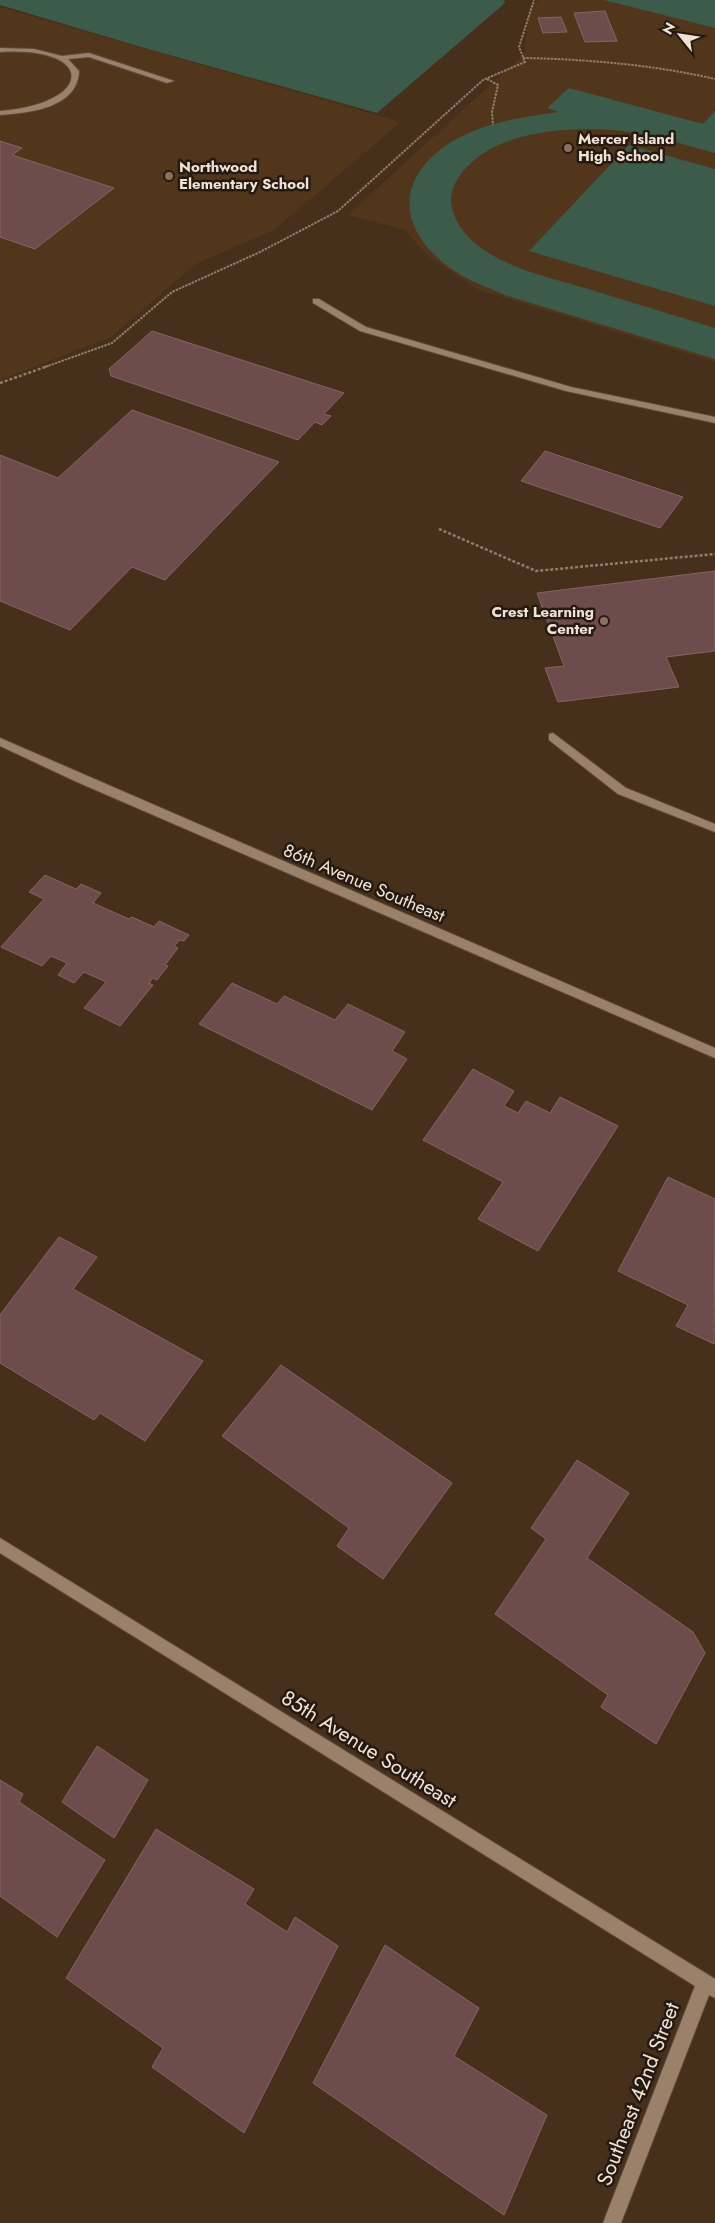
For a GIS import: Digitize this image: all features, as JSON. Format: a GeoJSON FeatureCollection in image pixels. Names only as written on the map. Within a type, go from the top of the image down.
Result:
{"type":"FeatureCollection","features":[{"type":"Feature","properties":{"kind":"street"},"geometry":{"type":"LineString","coordinates":[[0,50],[33,49],[60,58],[66,61],[74,70],[75,81],[68,92],[55,101],[35,108],[0,113]]}},
{"type":"Feature","properties":{"kind":"street"},"geometry":{"type":"LineString","coordinates":[[60,58],[89,55],[170,81]]}},
{"type":"Feature","properties":{"kind":"street"},"geometry":{"type":"LineString","coordinates":[[316,301],[363,329],[570,389],[715,420]]}},
{"type":"Feature","properties":{"kind":"street"},"geometry":{"type":"LineString","coordinates":[[553,737],[622,791],[715,828]]}},
{"type":"Feature","properties":{"kind":"street","name":"86th Avenue Southeast"},"geometry":{"type":"LineString","coordinates":[[0,742],[89,783],[715,1053]]}},
{"type":"Feature","properties":{"kind":"street","name":"85th Avenue Southeast"},"geometry":{"type":"LineString","coordinates":[[0,1545],[710,1985]]}},
{"type":"Feature","properties":{"kind":"street","name":"Southeast 42nd Street"},"geometry":{"type":"LineString","coordinates":[[612,2223],[710,1985]]}},
{"type":"Feature","properties":{"kind":"path"},"geometry":{"type":"LineString","coordinates":[[0,383],[112,343],[172,292],[260,252],[338,211],[487,78],[524,62],[519,47],[534,0]]}},
{"type":"Feature","properties":{"kind":"path"},"geometry":{"type":"LineString","coordinates":[[523,58],[571,60],[694,74],[715,79]]}},
{"type":"Feature","properties":{"kind":"path"},"geometry":{"type":"LineString","coordinates":[[487,78],[498,85],[498,92],[491,112],[493,124]]}},
{"type":"Feature","properties":{"kind":"path"},"geometry":{"type":"LineString","coordinates":[[439,529],[536,571],[715,554]]}},
{"type":"Feature","properties":{"kind":"shaded area","name":"Mercer Island High School"},"geometry":{"type":"Polygon","coordinates":[[[539,0],[715,0],[715,362],[479,290],[429,257],[405,230],[348,215],[524,54],[530,7],[539,0]]]}},
{"type":"Feature","properties":{"kind":"shaded area","name":"Northwood Elementary School"},"geometry":{"type":"Polygon","coordinates":[[[0,7],[401,122],[274,230],[196,264],[111,337],[0,380],[0,7]]]}},
{"type":"Feature","properties":{"kind":"green space"},"geometry":{"type":"Polygon","coordinates":[[[0,0],[504,0],[505,3],[377,113],[141,47],[0,5],[0,0]]]}},
{"type":"Feature","properties":{"kind":"green space"},"geometry":{"type":"Polygon","coordinates":[[[604,0],[715,0],[715,28],[604,0]]]}},
{"type":"Feature","properties":{"kind":"green space"},"geometry":{"type":"Polygon","coordinates":[[[569,88],[703,124],[715,111],[715,153],[623,131],[578,129],[528,135],[505,142],[484,153],[467,167],[451,194],[453,211],[460,227],[477,245],[515,266],[715,328],[715,359],[505,295],[470,280],[450,268],[432,253],[420,237],[412,220],[410,203],[412,187],[420,171],[434,155],[453,141],[478,129],[518,118],[559,112],[547,108],[569,88]]]}},
{"type":"Feature","properties":{"kind":"green space"},"geometry":{"type":"Polygon","coordinates":[[[629,145],[715,169],[715,306],[529,251],[629,145]]]}},
{"type":"Feature","properties":{"kind":"building"},"geometry":{"type":"Polygon","coordinates":[[[605,11],[617,41],[585,42],[574,13],[605,11]]]}},
{"type":"Feature","properties":{"kind":"building"},"geometry":{"type":"Polygon","coordinates":[[[561,17],[567,32],[543,33],[538,18],[561,17]]]}},
{"type":"Feature","properties":{"kind":"building"},"geometry":{"type":"Polygon","coordinates":[[[0,141],[22,148],[12,155],[114,188],[35,249],[0,237],[0,141]]]}},
{"type":"Feature","properties":{"kind":"building"},"geometry":{"type":"Polygon","coordinates":[[[152,331],[344,393],[324,414],[331,416],[322,425],[315,422],[298,440],[111,376],[109,369],[152,331]]]}},
{"type":"Feature","properties":{"kind":"building"},"geometry":{"type":"Polygon","coordinates":[[[132,410],[279,462],[165,580],[132,567],[70,630],[0,601],[0,455],[58,478],[132,410]]]}},
{"type":"Feature","properties":{"kind":"building"},"geometry":{"type":"Polygon","coordinates":[[[545,451],[683,497],[660,528],[521,481],[545,451]]]}},
{"type":"Feature","properties":{"kind":"building"},"geometry":{"type":"Polygon","coordinates":[[[715,571],[715,651],[666,657],[679,687],[558,702],[545,668],[564,666],[537,593],[715,571]]]}},
{"type":"Feature","properties":{"kind":"building"},"geometry":{"type":"Polygon","coordinates":[[[45,875],[76,889],[81,884],[101,893],[93,903],[129,919],[132,917],[154,927],[159,921],[189,935],[184,941],[180,940],[174,946],[178,948],[165,965],[168,966],[157,980],[153,978],[149,983],[153,985],[120,1026],[84,1008],[106,982],[84,972],[74,983],[58,975],[67,963],[51,956],[42,966],[1,947],[44,899],[29,892],[45,875]]]}},
{"type":"Feature","properties":{"kind":"building"},"geometry":{"type":"Polygon","coordinates":[[[232,983],[277,1004],[284,996],[335,1020],[348,1004],[405,1032],[392,1051],[407,1059],[372,1110],[199,1024],[232,983]]]}},
{"type":"Feature","properties":{"kind":"building"},"geometry":{"type":"Polygon","coordinates":[[[473,1069],[514,1091],[504,1106],[518,1113],[526,1101],[550,1113],[560,1097],[618,1126],[538,1251],[478,1219],[503,1182],[423,1140],[473,1069]]]}},
{"type":"Feature","properties":{"kind":"building"},"geometry":{"type":"Polygon","coordinates":[[[668,1177],[715,1199],[714,1344],[676,1326],[688,1305],[618,1271],[668,1177]]]}},
{"type":"Feature","properties":{"kind":"building"},"geometry":{"type":"Polygon","coordinates":[[[59,1237],[97,1257],[73,1289],[203,1361],[145,1441],[100,1413],[94,1420],[0,1363],[0,1315],[59,1237]]]}},
{"type":"Feature","properties":{"kind":"building"},"geometry":{"type":"Polygon","coordinates":[[[281,1365],[452,1483],[383,1579],[337,1546],[349,1528],[222,1436],[281,1365]]]}},
{"type":"Feature","properties":{"kind":"building"},"geometry":{"type":"Polygon","coordinates":[[[577,1460],[629,1493],[587,1558],[693,1632],[705,1653],[656,1744],[601,1707],[608,1695],[495,1614],[546,1539],[531,1528],[577,1460]]]}},
{"type":"Feature","properties":{"kind":"building"},"geometry":{"type":"Polygon","coordinates":[[[97,1746],[148,1780],[114,1838],[62,1802],[97,1746]]]}},
{"type":"Feature","properties":{"kind":"building"},"geometry":{"type":"Polygon","coordinates":[[[0,1780],[23,1794],[19,1802],[105,1860],[57,1937],[0,1896],[0,1780]]]}},
{"type":"Feature","properties":{"kind":"building"},"geometry":{"type":"Polygon","coordinates":[[[156,1829],[254,1889],[245,1904],[287,1932],[295,1917],[338,1946],[244,2133],[152,2067],[163,2048],[66,1978],[156,1829]]]}},
{"type":"Feature","properties":{"kind":"building"},"geometry":{"type":"Polygon","coordinates":[[[385,1945],[479,2008],[454,2056],[547,2115],[504,2215],[313,2083],[385,1945]]]}},
{"type":"Feature","properties":{"kind":"place","name":"Mercer Island High School"},"geometry":{"type":"Point","coordinates":[568,148]}},
{"type":"Feature","properties":{"kind":"place","name":"Northwood Elementary School"},"geometry":{"type":"Point","coordinates":[169,176]}},
{"type":"Feature","properties":{"kind":"place","name":"Crest Learning Center"},"geometry":{"type":"Point","coordinates":[604,621]}}]}
